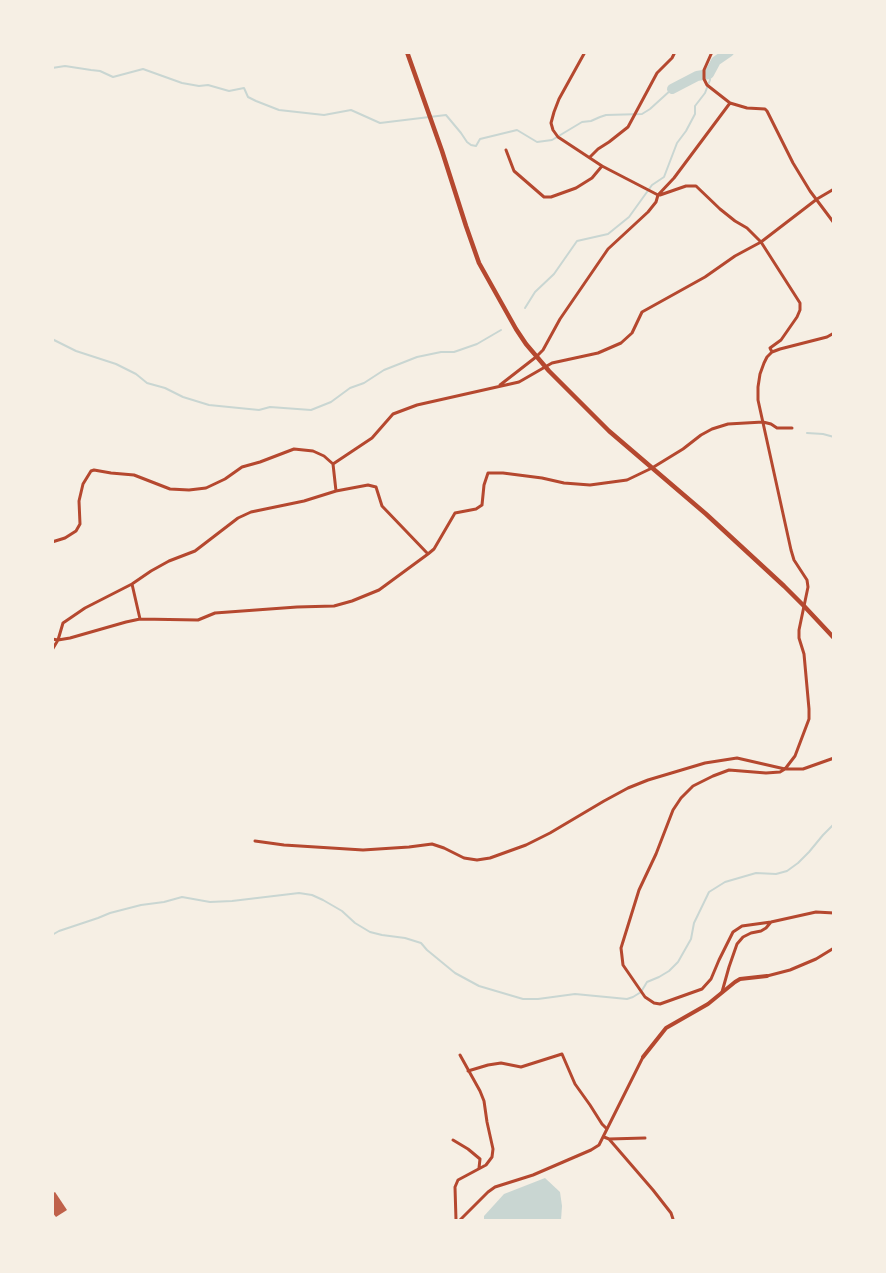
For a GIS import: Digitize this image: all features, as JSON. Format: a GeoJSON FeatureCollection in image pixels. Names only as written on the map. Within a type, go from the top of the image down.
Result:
{"type":"FeatureCollection","features":[{"type":"Feature","properties":{"kind":"main road"},"geometry":{"type":"LineString","coordinates":[[407,52],[479,263],[526,344],[536,357],[610,430],[720,527],[804,606],[834,638]]}},
{"type":"Feature","properties":{"kind":"street"},"geometry":{"type":"LineString","coordinates":[[585,52],[559,99],[551,123],[553,130],[558,137],[602,166],[658,195],[686,186],[696,186],[761,242],[800,303],[797,317],[781,340],[770,348],[772,352]]}},
{"type":"Feature","properties":{"kind":"street"},"geometry":{"type":"LineString","coordinates":[[590,158],[598,149],[628,127],[656,73],[672,58],[675,52]]}},
{"type":"Feature","properties":{"kind":"street"},"geometry":{"type":"LineString","coordinates":[[712,52],[704,70],[704,79],[707,85],[730,103],[747,108],[767,110],[793,163],[810,191],[834,223]]}},
{"type":"Feature","properties":{"kind":"street"},"geometry":{"type":"LineString","coordinates":[[499,386],[536,357],[542,350],[560,319],[608,250],[648,212],[656,202],[658,195],[674,178],[730,103]]}},
{"type":"Feature","properties":{"kind":"street"},"geometry":{"type":"LineString","coordinates":[[506,150],[514,171],[544,196],[551,197],[576,188],[592,178],[602,166]]}},
{"type":"Feature","properties":{"kind":"street"},"geometry":{"type":"LineString","coordinates":[[333,464],[372,438],[393,414],[417,405],[519,382],[552,363],[598,353],[621,343],[632,333],[642,312],[705,277],[735,256],[761,242],[817,199],[834,189]]}},
{"type":"Feature","properties":{"kind":"street"},"geometry":{"type":"LineString","coordinates":[[834,333],[827,337],[772,352],[764,363],[758,387],[758,400],[791,550],[794,560],[807,580],[808,587],[799,638],[804,654],[809,719],[795,756],[785,769],[780,772],[766,773],[729,770],[693,786],[681,798],[673,810],[656,854],[639,890],[621,948],[624,964],[644,996],[654,1003],[660,1004],[702,989],[711,979],[733,932],[742,926],[816,912],[834,913]]}},
{"type":"Feature","properties":{"kind":"street"},"geometry":{"type":"LineString","coordinates":[[52,639],[58,640],[140,620],[198,620],[215,613],[334,606],[352,601],[379,590],[434,549],[455,513],[476,509],[482,505],[484,485],[488,473],[542,478],[564,484],[590,485],[627,480],[652,468],[712,429],[728,424],[763,422],[777,428],[792,428]]}},
{"type":"Feature","properties":{"kind":"street"},"geometry":{"type":"LineString","coordinates":[[52,542],[65,538],[76,531],[80,524],[79,501],[83,484],[91,471],[94,470],[134,475],[170,489],[188,490],[206,488],[225,480],[242,467],[294,448],[313,451],[324,456],[333,464],[336,491]]}},
{"type":"Feature","properties":{"kind":"street"},"geometry":{"type":"LineString","coordinates":[[52,650],[58,640],[63,623],[169,561],[195,551],[238,518],[251,512],[368,485],[376,487],[382,506],[428,554]]}},
{"type":"Feature","properties":{"kind":"street"},"geometry":{"type":"LineString","coordinates":[[132,584],[140,620]]}},
{"type":"Feature","properties":{"kind":"street"},"geometry":{"type":"LineString","coordinates":[[255,841],[284,845],[363,850],[432,844],[464,858],[477,860],[490,858],[526,845],[628,788],[705,763],[737,758],[785,769],[803,769],[834,758]]}},
{"type":"Feature","properties":{"kind":"street"},"geometry":{"type":"LineString","coordinates":[[722,992],[737,944],[743,936],[751,932],[761,931],[771,922]]}},
{"type":"Feature","properties":{"kind":"street"},"geometry":{"type":"LineString","coordinates":[[460,1220],[495,1187],[533,1175],[599,1145],[644,1057],[666,1028],[708,1004],[740,980],[790,970],[816,959],[834,948]]}},
{"type":"Feature","properties":{"kind":"street"},"geometry":{"type":"LineString","coordinates":[[468,1071],[501,1062],[521,1067],[562,1054],[575,1084],[607,1129]]}},
{"type":"Feature","properties":{"kind":"street"},"geometry":{"type":"LineString","coordinates":[[456,1220],[455,1187],[458,1180],[486,1165],[492,1157],[493,1149],[484,1101],[476,1082],[460,1055]]}},
{"type":"Feature","properties":{"kind":"street"},"geometry":{"type":"LineString","coordinates":[[604,1137],[609,1139],[645,1138]]}},
{"type":"Feature","properties":{"kind":"street"},"geometry":{"type":"LineString","coordinates":[[609,1139],[653,1190],[671,1213],[673,1219]]}},
{"type":"Feature","properties":{"kind":"street"},"geometry":{"type":"LineString","coordinates":[[452,1140],[468,1149],[480,1159],[479,1169]]}},
{"type":"Feature","properties":{"kind":"shaded area"},"geometry":{"type":"Polygon","coordinates":[[[545,1178],[560,1192],[561,1220],[484,1220],[484,1216],[504,1194],[545,1178]]]}},
{"type":"Feature","properties":{"kind":"building"},"geometry":{"type":"Polygon","coordinates":[[[55,1192],[67,1210],[56,1217],[52,1212],[52,1194],[55,1192]]]}},
{"type":"Feature","properties":{"kind":"waterway"},"geometry":{"type":"LineString","coordinates":[[672,89],[697,76],[709,74],[716,61],[729,52]]}},
{"type":"Feature","properties":{"kind":"waterway"},"geometry":{"type":"LineString","coordinates":[[52,68],[65,66],[100,71],[113,77],[143,69],[182,83],[199,86],[208,85],[229,91],[244,88],[248,97],[279,110],[324,115],[351,110],[380,123],[446,115],[467,142],[476,146],[480,139],[517,130],[537,142],[552,140],[582,122],[591,121],[606,115],[642,114],[672,89]]}},
{"type":"Feature","properties":{"kind":"waterway"},"geometry":{"type":"LineString","coordinates":[[525,308],[535,292],[554,274],[577,241],[608,234],[629,217],[652,185],[664,177],[677,143],[695,114],[695,106],[705,93],[710,80],[709,74]]}},
{"type":"Feature","properties":{"kind":"waterway"},"geometry":{"type":"LineString","coordinates":[[52,339],[76,351],[116,364],[136,374],[147,383],[209,405],[259,410],[270,407],[311,410],[331,402],[350,388],[364,383],[384,370],[417,357],[441,352],[454,352],[477,344],[501,330]]}},
{"type":"Feature","properties":{"kind":"waterway"},"geometry":{"type":"LineString","coordinates":[[807,433],[834,437]]}},
{"type":"Feature","properties":{"kind":"waterway"},"geometry":{"type":"LineString","coordinates":[[52,935],[110,913],[182,897],[210,902],[299,893],[312,895],[323,900],[342,911],[355,923],[370,932],[405,938],[421,943],[455,973],[479,986],[523,999],[575,994],[627,999],[641,992],[647,982],[669,971],[678,962],[691,939],[694,923],[709,892],[725,882],[756,873],[776,874],[787,871],[798,863],[834,824]]}}]}
